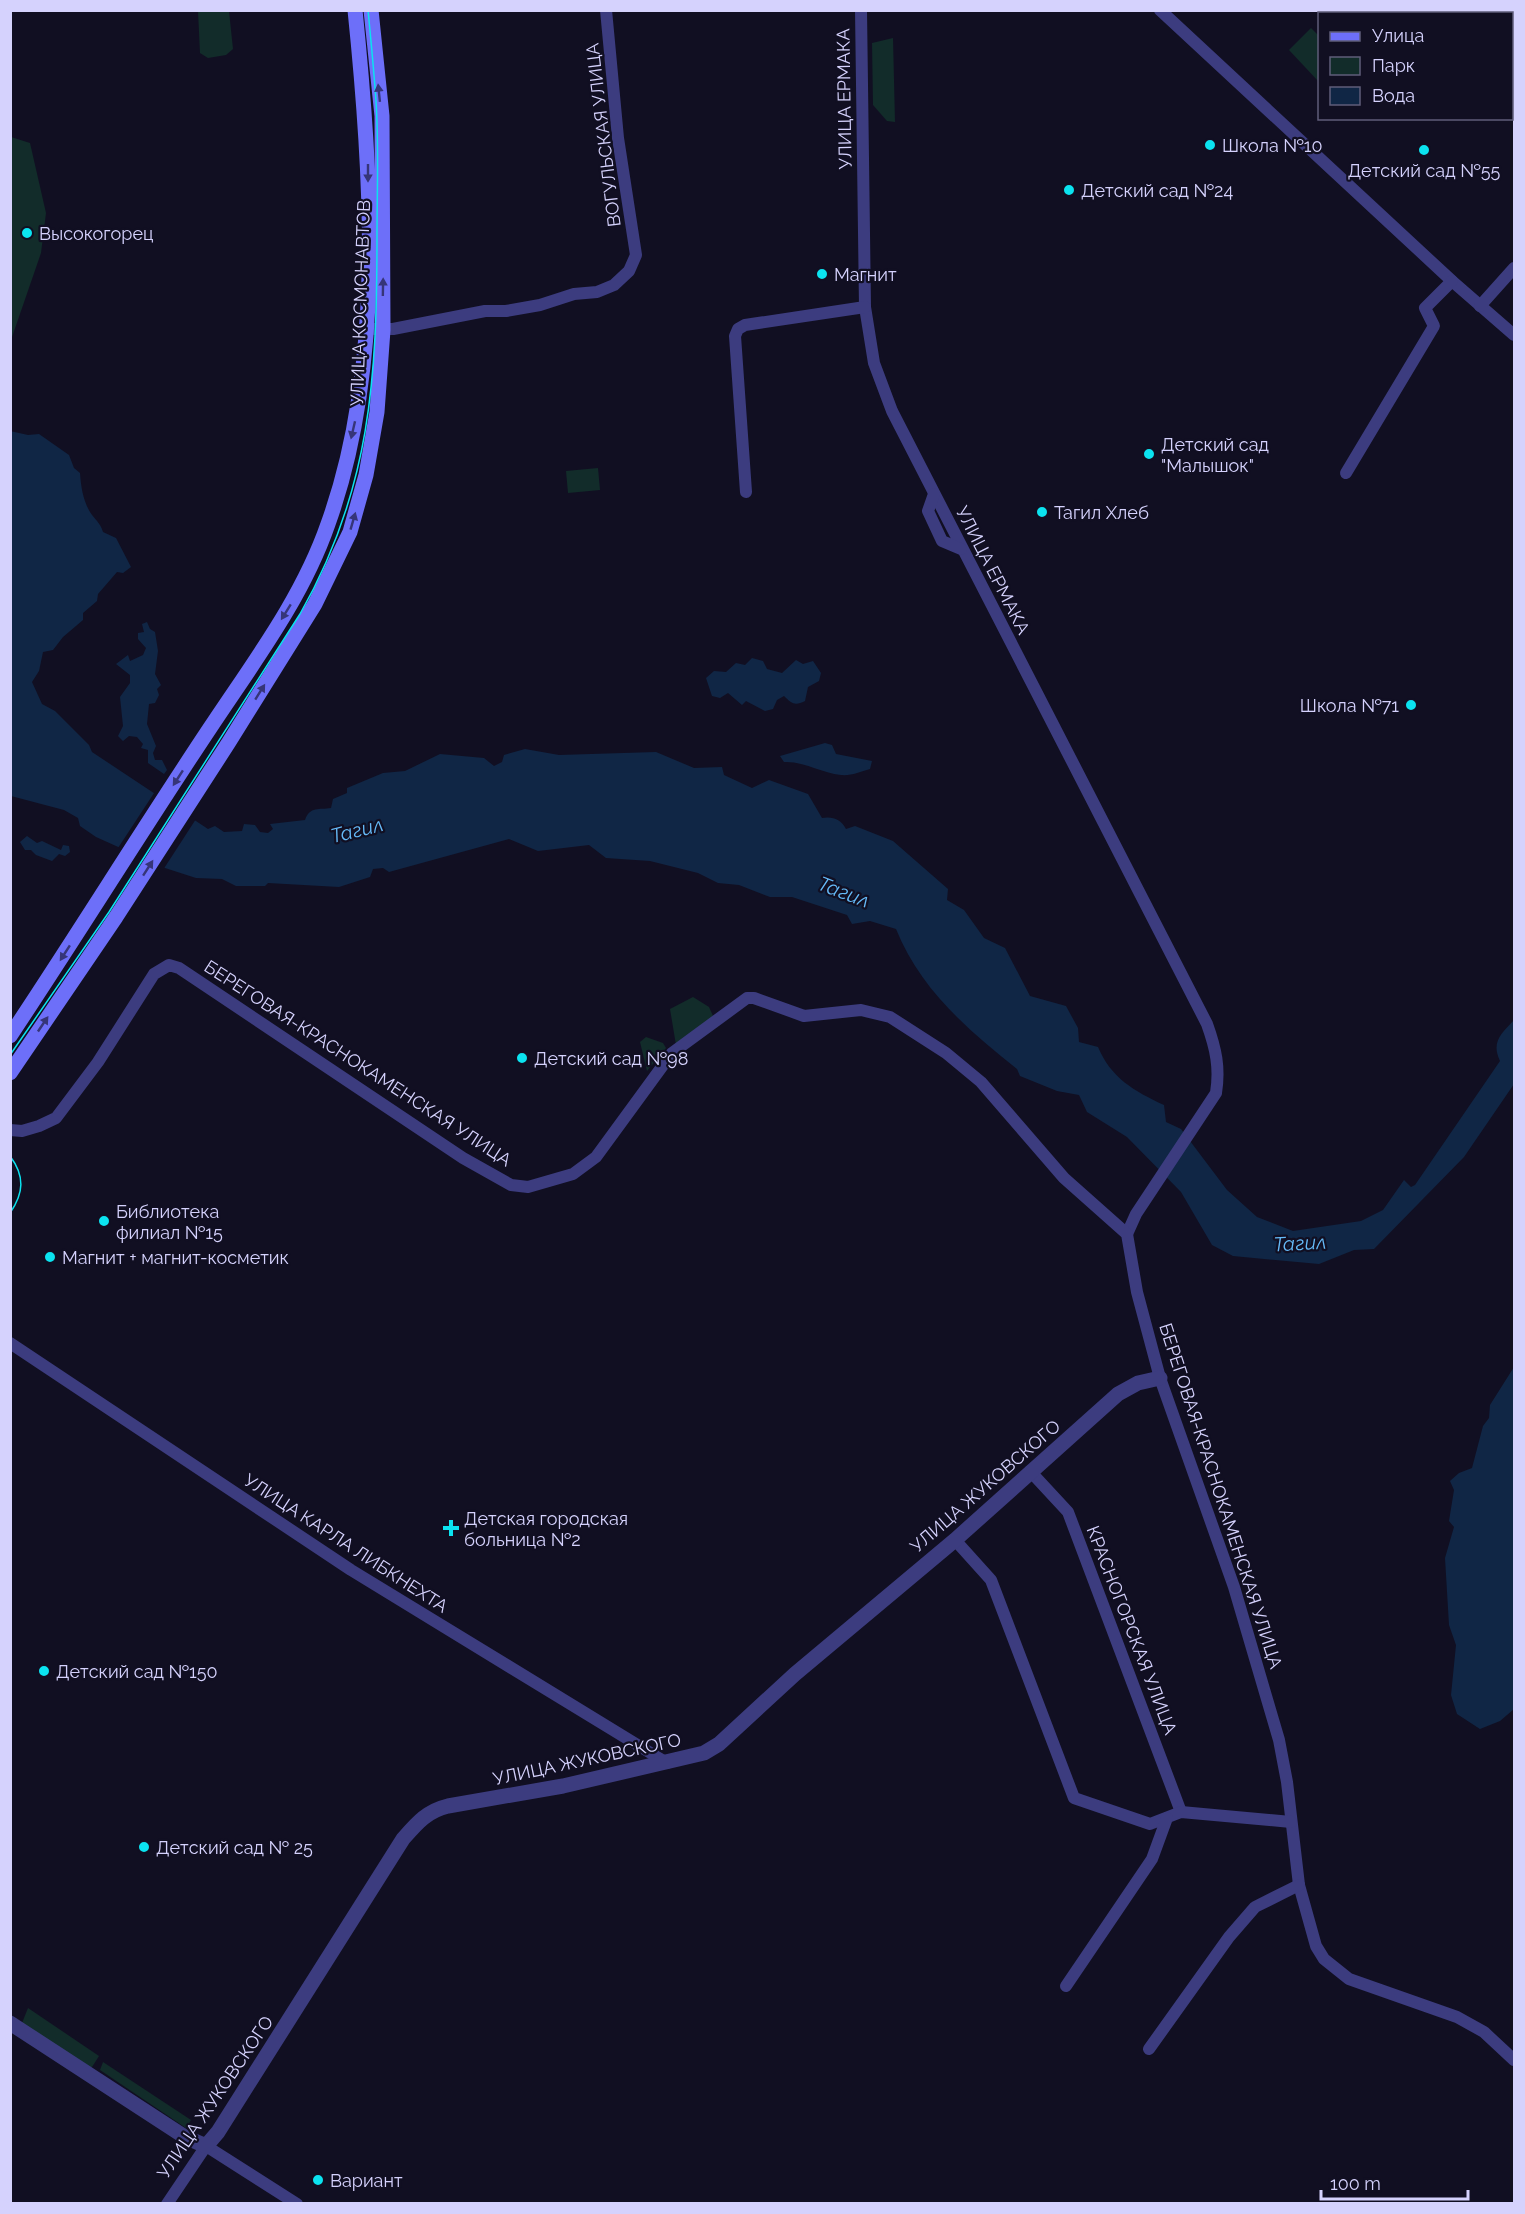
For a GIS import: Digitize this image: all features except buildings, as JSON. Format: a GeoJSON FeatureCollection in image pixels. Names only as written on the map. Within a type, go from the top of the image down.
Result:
{"type":"FeatureCollection","features":[{"type":"Feature","properties":{"kind":"main road","name":"УЛИЦА КОСМОНАВТОВ"},"geometry":{"type":"LineString","coordinates":[[10,1036],[295,597],[329,524],[358,409],[366,329],[368,159],[354,10]]}},
{"type":"Feature","properties":{"kind":"main road","name":"УЛИЦА КОСМОНАВТОВ"},"geometry":{"type":"LineString","coordinates":[[10,1073],[116,917],[229,742],[315,604],[350,532],[366,475],[377,412],[382,330],[382,116],[371,10]]}},
{"type":"Feature","properties":{"kind":"street","name":"ВОГУЛЬСКАЯ УЛИЦА"},"geometry":{"type":"LineString","coordinates":[[382,330],[485,311],[506,311],[540,306],[574,294],[597,292],[614,285],[629,271],[636,255],[618,138],[606,10]]}},
{"type":"Feature","properties":{"kind":"street","name":"УЛИЦА ЕРМАКА"},"geometry":{"type":"LineString","coordinates":[[861,10],[865,307],[870,345],[880,383],[961,549],[1208,1024],[1217,1050],[1219,1075],[1216,1093],[1207,1110],[1144,1201],[1127,1234]]}},
{"type":"Feature","properties":{"kind":"street"},"geometry":{"type":"LineString","coordinates":[[1160,10],[1480,306],[1515,335]]}},
{"type":"Feature","properties":{"kind":"street"},"geometry":{"type":"LineString","coordinates":[[1480,306],[1515,268]]}},
{"type":"Feature","properties":{"kind":"street"},"geometry":{"type":"LineString","coordinates":[[1346,473],[1434,326],[1425,308],[1452,280]]}},
{"type":"Feature","properties":{"kind":"street"},"geometry":{"type":"LineString","coordinates":[[746,492],[735,336],[738,329],[745,325],[803,314],[865,307]]}},
{"type":"Feature","properties":{"kind":"street"},"geometry":{"type":"LineString","coordinates":[[366,329],[382,330]]}},
{"type":"Feature","properties":{"kind":"street","name":"БЕРЕГОВАЯ-КРАСНОКАМЕНСКАЯ УЛИЦА"},"geometry":{"type":"LineString","coordinates":[[10,1130],[31,1128],[56,1118],[98,1062],[154,974],[169,965],[179,968],[463,1158],[511,1185],[528,1188],[573,1174],[596,1157],[672,1053],[747,998],[754,998],[804,1016],[861,1010],[890,1017],[955,1060],[981,1082],[1064,1178],[1127,1234],[1137,1292],[1160,1378],[1258,1662],[1279,1740],[1299,1885],[1316,1946],[1336,1971],[1365,1987],[1457,2017],[1484,2032],[1515,2060]]}},
{"type":"Feature","properties":{"kind":"street","name":"УЛИЦА КАРЛА ЛИБКНЕХТА"},"geometry":{"type":"LineString","coordinates":[[10,1343],[351,1570],[667,1763]]}},
{"type":"Feature","properties":{"kind":"street","name":"УЛИЦА ЖУКОВСКОГО"},"geometry":{"type":"LineString","coordinates":[[167,2204],[218,2132],[403,1839],[420,1820],[434,1810],[448,1806],[563,1786],[704,1753],[719,1744],[795,1674],[955,1540],[1118,1395],[1138,1383],[1160,1378]]}},
{"type":"Feature","properties":{"kind":"street","name":"КРАСНОГОРСКАЯ УЛИЦА"},"geometry":{"type":"LineString","coordinates":[[1030,1471],[1068,1512],[1181,1812]]}},
{"type":"Feature","properties":{"kind":"street"},"geometry":{"type":"LineString","coordinates":[[955,1540],[990,1580],[1074,1798],[1150,1824],[1181,1812],[1291,1822]]}},
{"type":"Feature","properties":{"kind":"street"},"geometry":{"type":"LineString","coordinates":[[1066,1986],[1152,1859],[1167,1818]]}},
{"type":"Feature","properties":{"kind":"street"},"geometry":{"type":"LineString","coordinates":[[1149,2049],[1229,1937],[1255,1907],[1299,1885]]}},
{"type":"Feature","properties":{"kind":"street"},"geometry":{"type":"LineString","coordinates":[[10,2023],[185,2137],[206,2146],[297,2204]]}},
{"type":"Feature","properties":{"kind":"green space"},"geometry":{"type":"Polygon","coordinates":[[[198,11],[229,11],[233,49],[226,55],[208,58],[200,53],[198,11]]]}},
{"type":"Feature","properties":{"kind":"green space"},"geometry":{"type":"Polygon","coordinates":[[[1311,28],[1318,35],[1318,81],[1289,50],[1311,28]]]}},
{"type":"Feature","properties":{"kind":"green space"},"geometry":{"type":"Polygon","coordinates":[[[893,38],[895,122],[887,121],[873,105],[872,43],[893,38]]]}},
{"type":"Feature","properties":{"kind":"green space","name":"Высокогорец"},"geometry":{"type":"Polygon","coordinates":[[[11,137],[30,143],[46,213],[41,253],[11,340],[11,137]]]}},
{"type":"Feature","properties":{"kind":"green space"},"geometry":{"type":"Polygon","coordinates":[[[598,468],[600,490],[568,493],[566,471],[598,468]]]}},
{"type":"Feature","properties":{"kind":"green space"},"geometry":{"type":"Polygon","coordinates":[[[693,997],[709,1007],[713,1016],[709,1023],[676,1045],[670,1009],[693,997]]]}},
{"type":"Feature","properties":{"kind":"green space"},"geometry":{"type":"Polygon","coordinates":[[[646,1037],[663,1043],[666,1048],[647,1071],[640,1042],[646,1037]]]}},
{"type":"Feature","properties":{"kind":"green space"},"geometry":{"type":"Polygon","coordinates":[[[28,2008],[99,2056],[92,2067],[87,2068],[22,2023],[28,2008]]]}},
{"type":"Feature","properties":{"kind":"green space"},"geometry":{"type":"Polygon","coordinates":[[[103,2062],[191,2120],[186,2128],[100,2070],[103,2062]]]}},
{"type":"Feature","properties":{"kind":"water","name":"Тагил"},"geometry":{"type":"Polygon","coordinates":[[[10,431],[28,435],[39,434],[69,455],[74,468],[80,473],[83,493],[90,512],[103,532],[116,538],[131,567],[123,573],[117,572],[98,594],[97,601],[83,613],[83,620],[63,637],[53,650],[43,652],[39,671],[32,682],[42,704],[55,711],[89,745],[92,752],[208,829],[215,826],[224,832],[242,831],[244,824],[255,825],[260,832],[268,833],[273,829],[270,824],[305,820],[309,812],[331,808],[333,799],[347,793],[347,788],[383,773],[405,771],[440,754],[484,758],[494,766],[502,762],[504,755],[525,749],[559,755],[656,752],[694,768],[722,767],[724,775],[752,788],[769,780],[808,794],[822,818],[836,819],[846,829],[855,826],[893,841],[948,889],[947,900],[964,910],[984,938],[1005,948],[1030,996],[1066,1006],[1078,1028],[1079,1042],[1098,1047],[1103,1058],[1117,1075],[1143,1094],[1164,1105],[1166,1122],[1181,1129],[1227,1190],[1257,1217],[1293,1231],[1361,1221],[1383,1210],[1404,1180],[1411,1187],[1415,1185],[1500,1061],[1497,1054],[1497,1043],[1501,1034],[1514,1020],[1514,1084],[1464,1157],[1374,1249],[1354,1250],[1319,1264],[1233,1256],[1212,1245],[1181,1192],[1127,1137],[1087,1112],[1079,1095],[1057,1091],[1020,1076],[1017,1069],[947,1007],[918,971],[896,929],[870,921],[852,924],[847,915],[792,897],[770,897],[739,885],[718,883],[698,873],[650,861],[606,858],[589,845],[538,851],[509,839],[389,872],[383,868],[373,869],[370,877],[339,887],[268,883],[265,886],[236,886],[222,879],[196,878],[165,868],[96,837],[80,826],[78,818],[64,810],[11,796],[10,431]]]}},
{"type":"Feature","properties":{"kind":"water"},"geometry":{"type":"Polygon","coordinates":[[[147,622],[150,629],[155,632],[158,651],[155,674],[161,685],[157,689],[159,695],[155,703],[149,704],[147,724],[156,746],[153,753],[155,760],[162,760],[167,770],[164,774],[148,763],[148,750],[141,748],[143,744],[137,737],[129,736],[123,741],[118,736],[123,726],[120,697],[130,683],[130,675],[116,664],[128,655],[130,661],[143,655],[146,648],[138,639],[138,633],[144,632],[142,624],[147,622]]]}},
{"type":"Feature","properties":{"kind":"water"},"geometry":{"type":"Polygon","coordinates":[[[752,658],[763,661],[767,669],[782,673],[796,660],[803,664],[813,661],[821,673],[819,681],[808,687],[805,701],[794,703],[784,696],[777,700],[773,709],[765,711],[746,701],[742,705],[728,693],[720,698],[712,696],[706,678],[714,671],[726,672],[736,663],[745,665],[752,658]]]}},
{"type":"Feature","properties":{"kind":"water"},"geometry":{"type":"Polygon","coordinates":[[[825,743],[832,745],[836,754],[872,761],[870,769],[841,775],[799,763],[784,762],[780,756],[825,743]]]}},
{"type":"Feature","properties":{"kind":"water"},"geometry":{"type":"Polygon","coordinates":[[[27,836],[37,843],[42,841],[61,850],[63,845],[69,846],[70,852],[65,856],[59,854],[52,861],[36,855],[31,850],[25,850],[20,842],[27,836]]]}},
{"type":"Feature","properties":{"kind":"water"},"geometry":{"type":"Polygon","coordinates":[[[1514,1367],[1514,1709],[1500,1721],[1480,1729],[1457,1714],[1451,1695],[1456,1645],[1449,1625],[1445,1558],[1454,1527],[1449,1521],[1454,1490],[1450,1481],[1459,1473],[1472,1468],[1483,1426],[1489,1418],[1490,1405],[1514,1367]]]}},
{"type":"Feature","properties":{"kind":"pier"},"geometry":{"type":"Polygon","coordinates":[[[156,790],[196,819],[163,870],[118,848],[156,790]]]}},
{"type":"Feature","properties":{"kind":"tram line"},"geometry":{"type":"LineString","coordinates":[[10,1055],[109,912],[300,614],[324,568],[342,522],[356,477],[365,431],[375,337],[377,135],[368,10]]}},
{"type":"Feature","properties":{"kind":"tram line"},"geometry":{"type":"LineString","coordinates":[[10,1156],[15,1163],[21,1184],[15,1206],[10,1213]]}},
{"type":"Feature","properties":{"kind":"place","name":"Школа №10"},"geometry":{"type":"Point","coordinates":[1210,145]}},
{"type":"Feature","properties":{"kind":"place","name":"Детский сад №55"},"geometry":{"type":"Point","coordinates":[1424,150]}},
{"type":"Feature","properties":{"kind":"place","name":"Детский сад №24"},"geometry":{"type":"Point","coordinates":[1069,190]}},
{"type":"Feature","properties":{"kind":"place","name":"Высокогорец"},"geometry":{"type":"Point","coordinates":[27,233]}},
{"type":"Feature","properties":{"kind":"place","name":"Магнит"},"geometry":{"type":"Point","coordinates":[822,274]}},
{"type":"Feature","properties":{"kind":"place","name":"Детский сад \"Малышок\""},"geometry":{"type":"Point","coordinates":[1149,454]}},
{"type":"Feature","properties":{"kind":"place","name":"Тагил Хлеб"},"geometry":{"type":"Point","coordinates":[1042,512]}},
{"type":"Feature","properties":{"kind":"place","name":"Школа №71"},"geometry":{"type":"Point","coordinates":[1411,705]}},
{"type":"Feature","properties":{"kind":"place","name":"Детский сад №98"},"geometry":{"type":"Point","coordinates":[522,1058]}},
{"type":"Feature","properties":{"kind":"place","name":"Библиотека филиал №15"},"geometry":{"type":"Point","coordinates":[104,1221]}},
{"type":"Feature","properties":{"kind":"place","name":"Магнит + магнит-косметик"},"geometry":{"type":"Point","coordinates":[50,1257]}},
{"type":"Feature","properties":{"kind":"place","name":"Детская городская больница №2"},"geometry":{"type":"Point","coordinates":[451,1528]}},
{"type":"Feature","properties":{"kind":"place","name":"Детский сад №150"},"geometry":{"type":"Point","coordinates":[44,1671]}},
{"type":"Feature","properties":{"kind":"place","name":"Детский сад № 25"},"geometry":{"type":"Point","coordinates":[144,1847]}},
{"type":"Feature","properties":{"kind":"place","name":"Вариант"},"geometry":{"type":"Point","coordinates":[318,2180]}}]}
